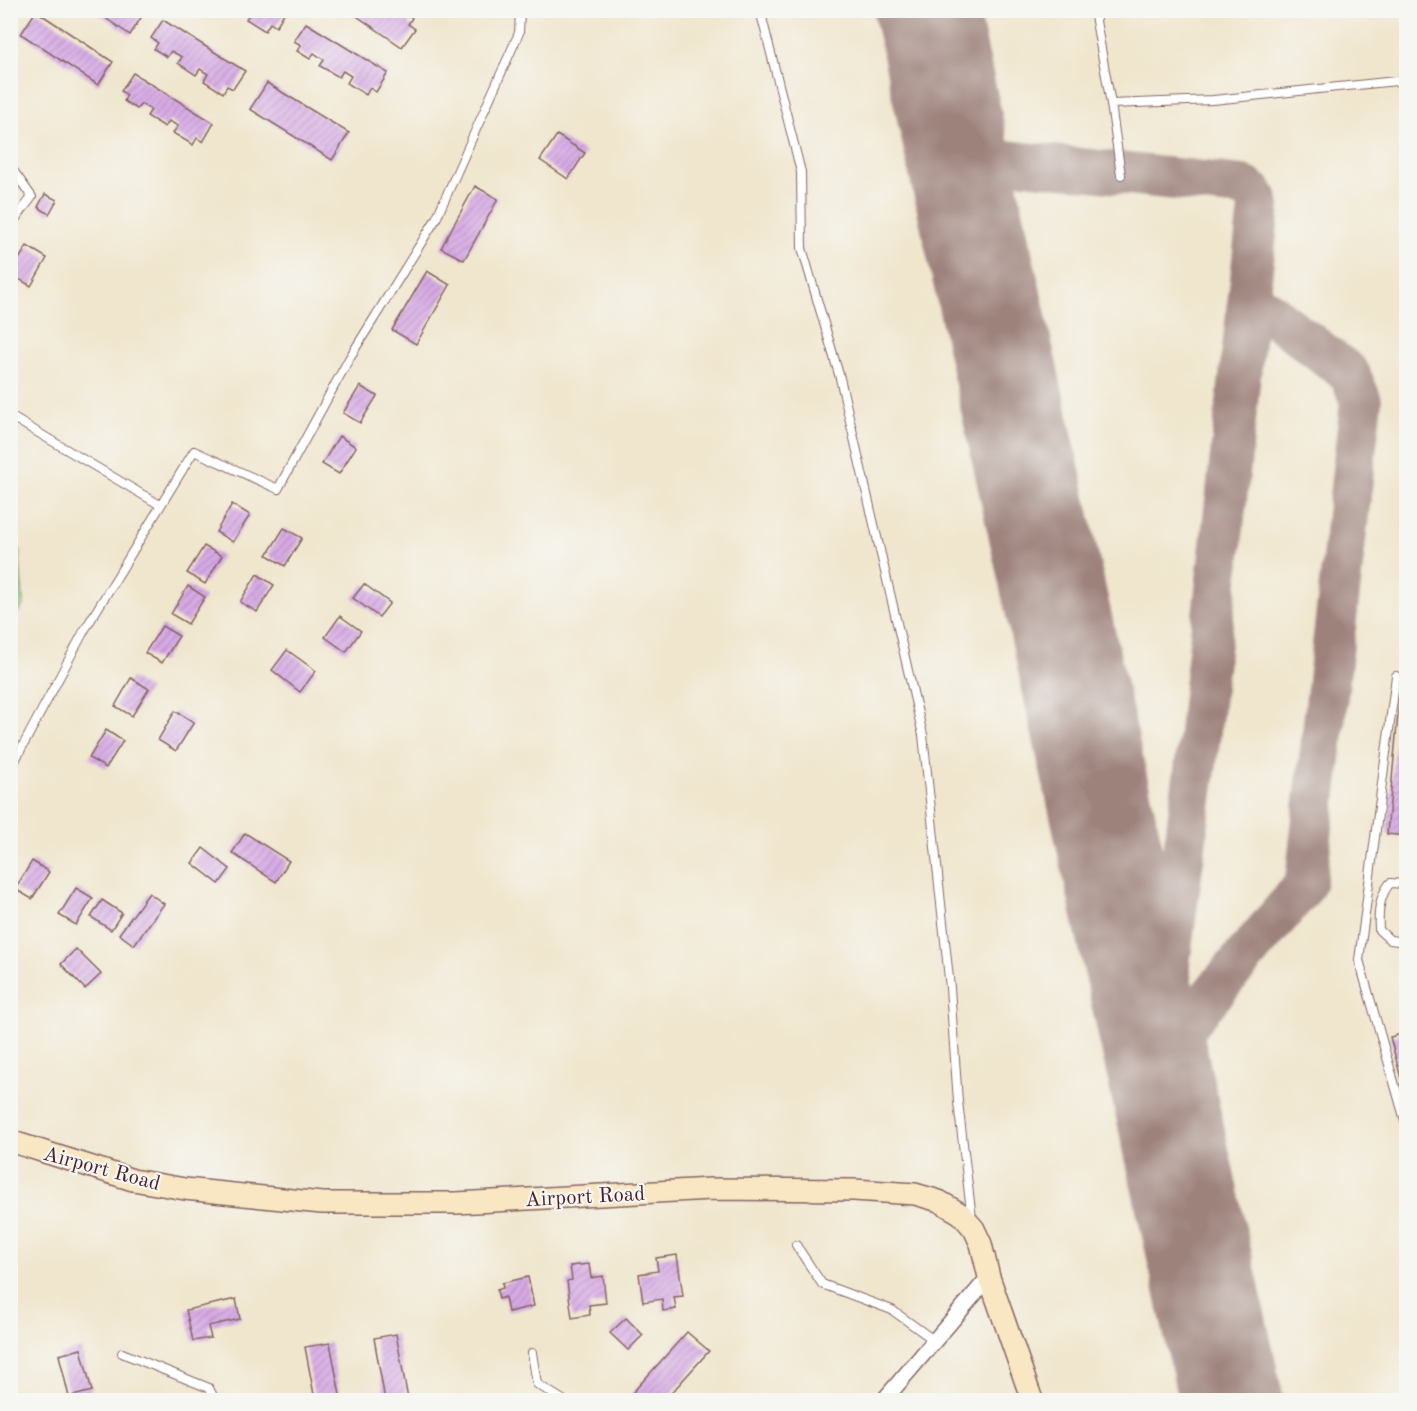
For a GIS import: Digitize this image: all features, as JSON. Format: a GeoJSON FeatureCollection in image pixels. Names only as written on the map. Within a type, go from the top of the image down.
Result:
{"type":"FeatureCollection","features":[{"type":"Feature","properties":{"kind":"main road","name":"Airport Road"},"geometry":{"type":"LineString","coordinates":[[10,1141],[134,1180],[185,1189],[322,1203],[456,1203],[711,1189],[854,1190],[915,1194],[939,1201],[960,1214],[974,1229],[981,1244],[989,1278],[1032,1401]]}},
{"type":"Feature","properties":{"kind":"street"},"geometry":{"type":"LineString","coordinates":[[884,1401],[989,1278]]}},
{"type":"Feature","properties":{"kind":"lane"},"geometry":{"type":"LineString","coordinates":[[10,770],[84,631],[194,451],[278,489],[350,357],[436,219],[519,33],[520,10]]}},
{"type":"Feature","properties":{"kind":"lane"},"geometry":{"type":"LineString","coordinates":[[760,10],[801,172],[802,248],[840,378],[923,735],[951,988],[958,1102],[974,1229]]}},
{"type":"Feature","properties":{"kind":"lane"},"geometry":{"type":"LineString","coordinates":[[1094,10],[1121,175]]}},
{"type":"Feature","properties":{"kind":"lane"},"geometry":{"type":"LineString","coordinates":[[1111,104],[1213,100],[1407,80]]}},
{"type":"Feature","properties":{"kind":"lane"},"geometry":{"type":"LineString","coordinates":[[10,166],[32,197],[10,226]]}},
{"type":"Feature","properties":{"kind":"lane"},"geometry":{"type":"LineString","coordinates":[[10,416],[160,505]]}},
{"type":"Feature","properties":{"kind":"lane"},"geometry":{"type":"LineString","coordinates":[[1396,676],[1359,960],[1407,1124]]}},
{"type":"Feature","properties":{"kind":"lane"},"geometry":{"type":"LineString","coordinates":[[1407,884],[1390,883],[1382,893],[1378,914],[1379,930],[1390,940],[1407,942]]}},
{"type":"Feature","properties":{"kind":"lane"},"geometry":{"type":"LineString","coordinates":[[795,1245],[822,1284],[892,1310],[935,1341]]}},
{"type":"Feature","properties":{"kind":"lane"},"geometry":{"type":"LineString","coordinates":[[122,1353],[209,1388],[215,1401]]}},
{"type":"Feature","properties":{"kind":"lane"},"geometry":{"type":"LineString","coordinates":[[532,1353],[537,1384],[563,1401]]}},
{"type":"Feature","properties":{"kind":"green space"},"geometry":{"type":"Polygon","coordinates":[[[11,538],[19,549],[23,605],[11,622],[11,538]]]}},
{"type":"Feature","properties":{"kind":"building"},"geometry":{"type":"Polygon","coordinates":[[[94,10],[146,10],[130,35],[94,10]]]}},
{"type":"Feature","properties":{"kind":"building"},"geometry":{"type":"Polygon","coordinates":[[[252,10],[286,10],[276,27],[270,23],[265,31],[246,19],[252,10]]]}},
{"type":"Feature","properties":{"kind":"building"},"geometry":{"type":"Polygon","coordinates":[[[348,10],[388,10],[395,16],[401,10],[412,18],[408,24],[415,29],[402,47],[348,10]]]}},
{"type":"Feature","properties":{"kind":"building"},"geometry":{"type":"Polygon","coordinates":[[[36,11],[113,62],[98,85],[21,34],[36,11]]]}},
{"type":"Feature","properties":{"kind":"building"},"geometry":{"type":"Polygon","coordinates":[[[163,20],[245,71],[233,89],[227,86],[223,93],[204,81],[208,74],[200,69],[196,75],[178,63],[182,57],[171,51],[167,57],[154,49],[158,43],[151,38],[163,20]]]}},
{"type":"Feature","properties":{"kind":"building"},"geometry":{"type":"Polygon","coordinates":[[[306,23],[388,73],[376,92],[370,88],[366,95],[347,83],[351,76],[343,71],[339,77],[320,66],[324,60],[314,53],[310,59],[297,51],[301,45],[294,41],[306,23]]]}},
{"type":"Feature","properties":{"kind":"building"},"geometry":{"type":"Polygon","coordinates":[[[133,73],[214,123],[203,142],[197,138],[193,145],[173,133],[178,126],[169,121],[165,127],[147,116],[151,110],[141,104],[137,109],[124,101],[127,95],[121,91],[133,73]]]}},
{"type":"Feature","properties":{"kind":"building"},"geometry":{"type":"Polygon","coordinates":[[[267,83],[349,133],[332,160],[250,109],[267,83]]]}},
{"type":"Feature","properties":{"kind":"building"},"geometry":{"type":"Polygon","coordinates":[[[557,135],[585,153],[568,179],[540,160],[557,135]]]}},
{"type":"Feature","properties":{"kind":"building"},"geometry":{"type":"Polygon","coordinates":[[[475,186],[498,199],[464,260],[441,248],[475,186]]]}},
{"type":"Feature","properties":{"kind":"building"},"geometry":{"type":"Polygon","coordinates":[[[45,194],[57,200],[49,214],[38,207],[45,194]]]}},
{"type":"Feature","properties":{"kind":"building"},"geometry":{"type":"Polygon","coordinates":[[[27,246],[47,258],[31,286],[10,274],[27,246]]]}},
{"type":"Feature","properties":{"kind":"building"},"geometry":{"type":"Polygon","coordinates":[[[427,271],[450,285],[416,344],[392,330],[427,271]]]}},
{"type":"Feature","properties":{"kind":"building"},"geometry":{"type":"Polygon","coordinates":[[[360,386],[377,396],[360,423],[343,413],[360,386]]]}},
{"type":"Feature","properties":{"kind":"building"},"geometry":{"type":"Polygon","coordinates":[[[339,436],[356,447],[339,474],[322,464],[339,436]]]}},
{"type":"Feature","properties":{"kind":"building"},"geometry":{"type":"Polygon","coordinates":[[[232,504],[250,515],[233,542],[216,532],[232,504]]]}},
{"type":"Feature","properties":{"kind":"building"},"geometry":{"type":"Polygon","coordinates":[[[284,528],[302,538],[285,566],[267,555],[284,528]]]}},
{"type":"Feature","properties":{"kind":"building"},"geometry":{"type":"Polygon","coordinates":[[[204,546],[222,556],[205,584],[187,573],[204,546]]]}},
{"type":"Feature","properties":{"kind":"building"},"geometry":{"type":"Polygon","coordinates":[[[257,574],[274,585],[257,612],[240,602],[257,574]]]}},
{"type":"Feature","properties":{"kind":"building"},"geometry":{"type":"Polygon","coordinates":[[[364,584],[390,603],[379,617],[353,598],[364,584]]]}},
{"type":"Feature","properties":{"kind":"building"},"geometry":{"type":"Polygon","coordinates":[[[188,586],[205,597],[188,624],[171,614],[188,586]]]}},
{"type":"Feature","properties":{"kind":"building"},"geometry":{"type":"Polygon","coordinates":[[[340,616],[361,631],[346,652],[325,637],[340,616]]]}},
{"type":"Feature","properties":{"kind":"building"},"geometry":{"type":"Polygon","coordinates":[[[162,626],[179,636],[162,663],[145,653],[162,626]]]}},
{"type":"Feature","properties":{"kind":"building"},"geometry":{"type":"Polygon","coordinates":[[[287,650],[316,671],[300,692],[272,670],[287,650]]]}},
{"type":"Feature","properties":{"kind":"building"},"geometry":{"type":"Polygon","coordinates":[[[131,678],[149,689],[132,716],[115,706],[131,678]]]}},
{"type":"Feature","properties":{"kind":"building"},"geometry":{"type":"Polygon","coordinates":[[[1400,692],[1406,692],[1406,836],[1387,834],[1400,692]]]}},
{"type":"Feature","properties":{"kind":"building"},"geometry":{"type":"Polygon","coordinates":[[[175,711],[194,722],[176,751],[158,740],[175,711]]]}},
{"type":"Feature","properties":{"kind":"building"},"geometry":{"type":"Polygon","coordinates":[[[106,730],[123,741],[106,768],[89,758],[106,730]]]}},
{"type":"Feature","properties":{"kind":"building"},"geometry":{"type":"Polygon","coordinates":[[[245,833],[289,861],[276,882],[232,853],[245,833]]]}},
{"type":"Feature","properties":{"kind":"building"},"geometry":{"type":"Polygon","coordinates":[[[203,848],[230,869],[219,884],[192,863],[203,848]]]}},
{"type":"Feature","properties":{"kind":"building"},"geometry":{"type":"Polygon","coordinates":[[[32,861],[49,872],[32,899],[15,889],[32,861]]]}},
{"type":"Feature","properties":{"kind":"building"},"geometry":{"type":"Polygon","coordinates":[[[76,888],[93,898],[76,925],[59,915],[76,888]]]}},
{"type":"Feature","properties":{"kind":"building"},"geometry":{"type":"Polygon","coordinates":[[[149,893],[164,904],[134,945],[119,934],[149,893]]]}},
{"type":"Feature","properties":{"kind":"building"},"geometry":{"type":"Polygon","coordinates":[[[102,900],[122,913],[111,930],[91,917],[102,900]]]}},
{"type":"Feature","properties":{"kind":"building"},"geometry":{"type":"Polygon","coordinates":[[[76,949],[101,974],[85,989],[61,964],[76,949]]]}},
{"type":"Feature","properties":{"kind":"building"},"geometry":{"type":"Polygon","coordinates":[[[1406,1033],[1406,1097],[1390,1037],[1406,1033]]]}},
{"type":"Feature","properties":{"kind":"building"},"geometry":{"type":"Polygon","coordinates":[[[677,1255],[683,1296],[674,1297],[676,1309],[663,1311],[662,1299],[643,1302],[639,1274],[658,1271],[656,1258],[677,1255]]]}},
{"type":"Feature","properties":{"kind":"building"},"geometry":{"type":"Polygon","coordinates":[[[589,1264],[591,1278],[603,1276],[606,1303],[589,1305],[590,1315],[572,1318],[567,1281],[572,1280],[570,1266],[589,1264]]]}},
{"type":"Feature","properties":{"kind":"building"},"geometry":{"type":"Polygon","coordinates":[[[528,1277],[534,1306],[508,1312],[505,1297],[499,1299],[497,1290],[503,1288],[502,1283],[528,1277]]]}},
{"type":"Feature","properties":{"kind":"building"},"geometry":{"type":"Polygon","coordinates":[[[236,1299],[240,1319],[208,1326],[211,1338],[193,1341],[186,1310],[236,1299]]]}},
{"type":"Feature","properties":{"kind":"building"},"geometry":{"type":"Polygon","coordinates":[[[626,1318],[643,1335],[628,1350],[610,1333],[626,1318]]]}},
{"type":"Feature","properties":{"kind":"building"},"geometry":{"type":"Polygon","coordinates":[[[687,1332],[709,1351],[665,1400],[626,1400],[687,1332]]]}},
{"type":"Feature","properties":{"kind":"building"},"geometry":{"type":"Polygon","coordinates":[[[396,1334],[408,1399],[385,1400],[374,1338],[396,1334]]]}},
{"type":"Feature","properties":{"kind":"building"},"geometry":{"type":"Polygon","coordinates":[[[330,1343],[341,1400],[315,1400],[305,1347],[330,1343]]]}},
{"type":"Feature","properties":{"kind":"building"},"geometry":{"type":"Polygon","coordinates":[[[81,1349],[92,1391],[69,1397],[59,1355],[81,1349]]]}},
{"type":"Feature","properties":{"kind":"taxiway"},"geometry":{"type":"LineString","coordinates":[[958,156],[1242,186],[1256,196],[1259,207],[1199,740],[1156,1061]]}},
{"type":"Feature","properties":{"kind":"taxiway"},"geometry":{"type":"LineString","coordinates":[[1156,1061],[1303,887],[1306,880],[1361,401],[1349,373],[1249,297]]}},
{"type":"Feature","properties":{"kind":"runway"},"geometry":{"type":"LineString","coordinates":[[926,10],[1231,1400]]}}]}
